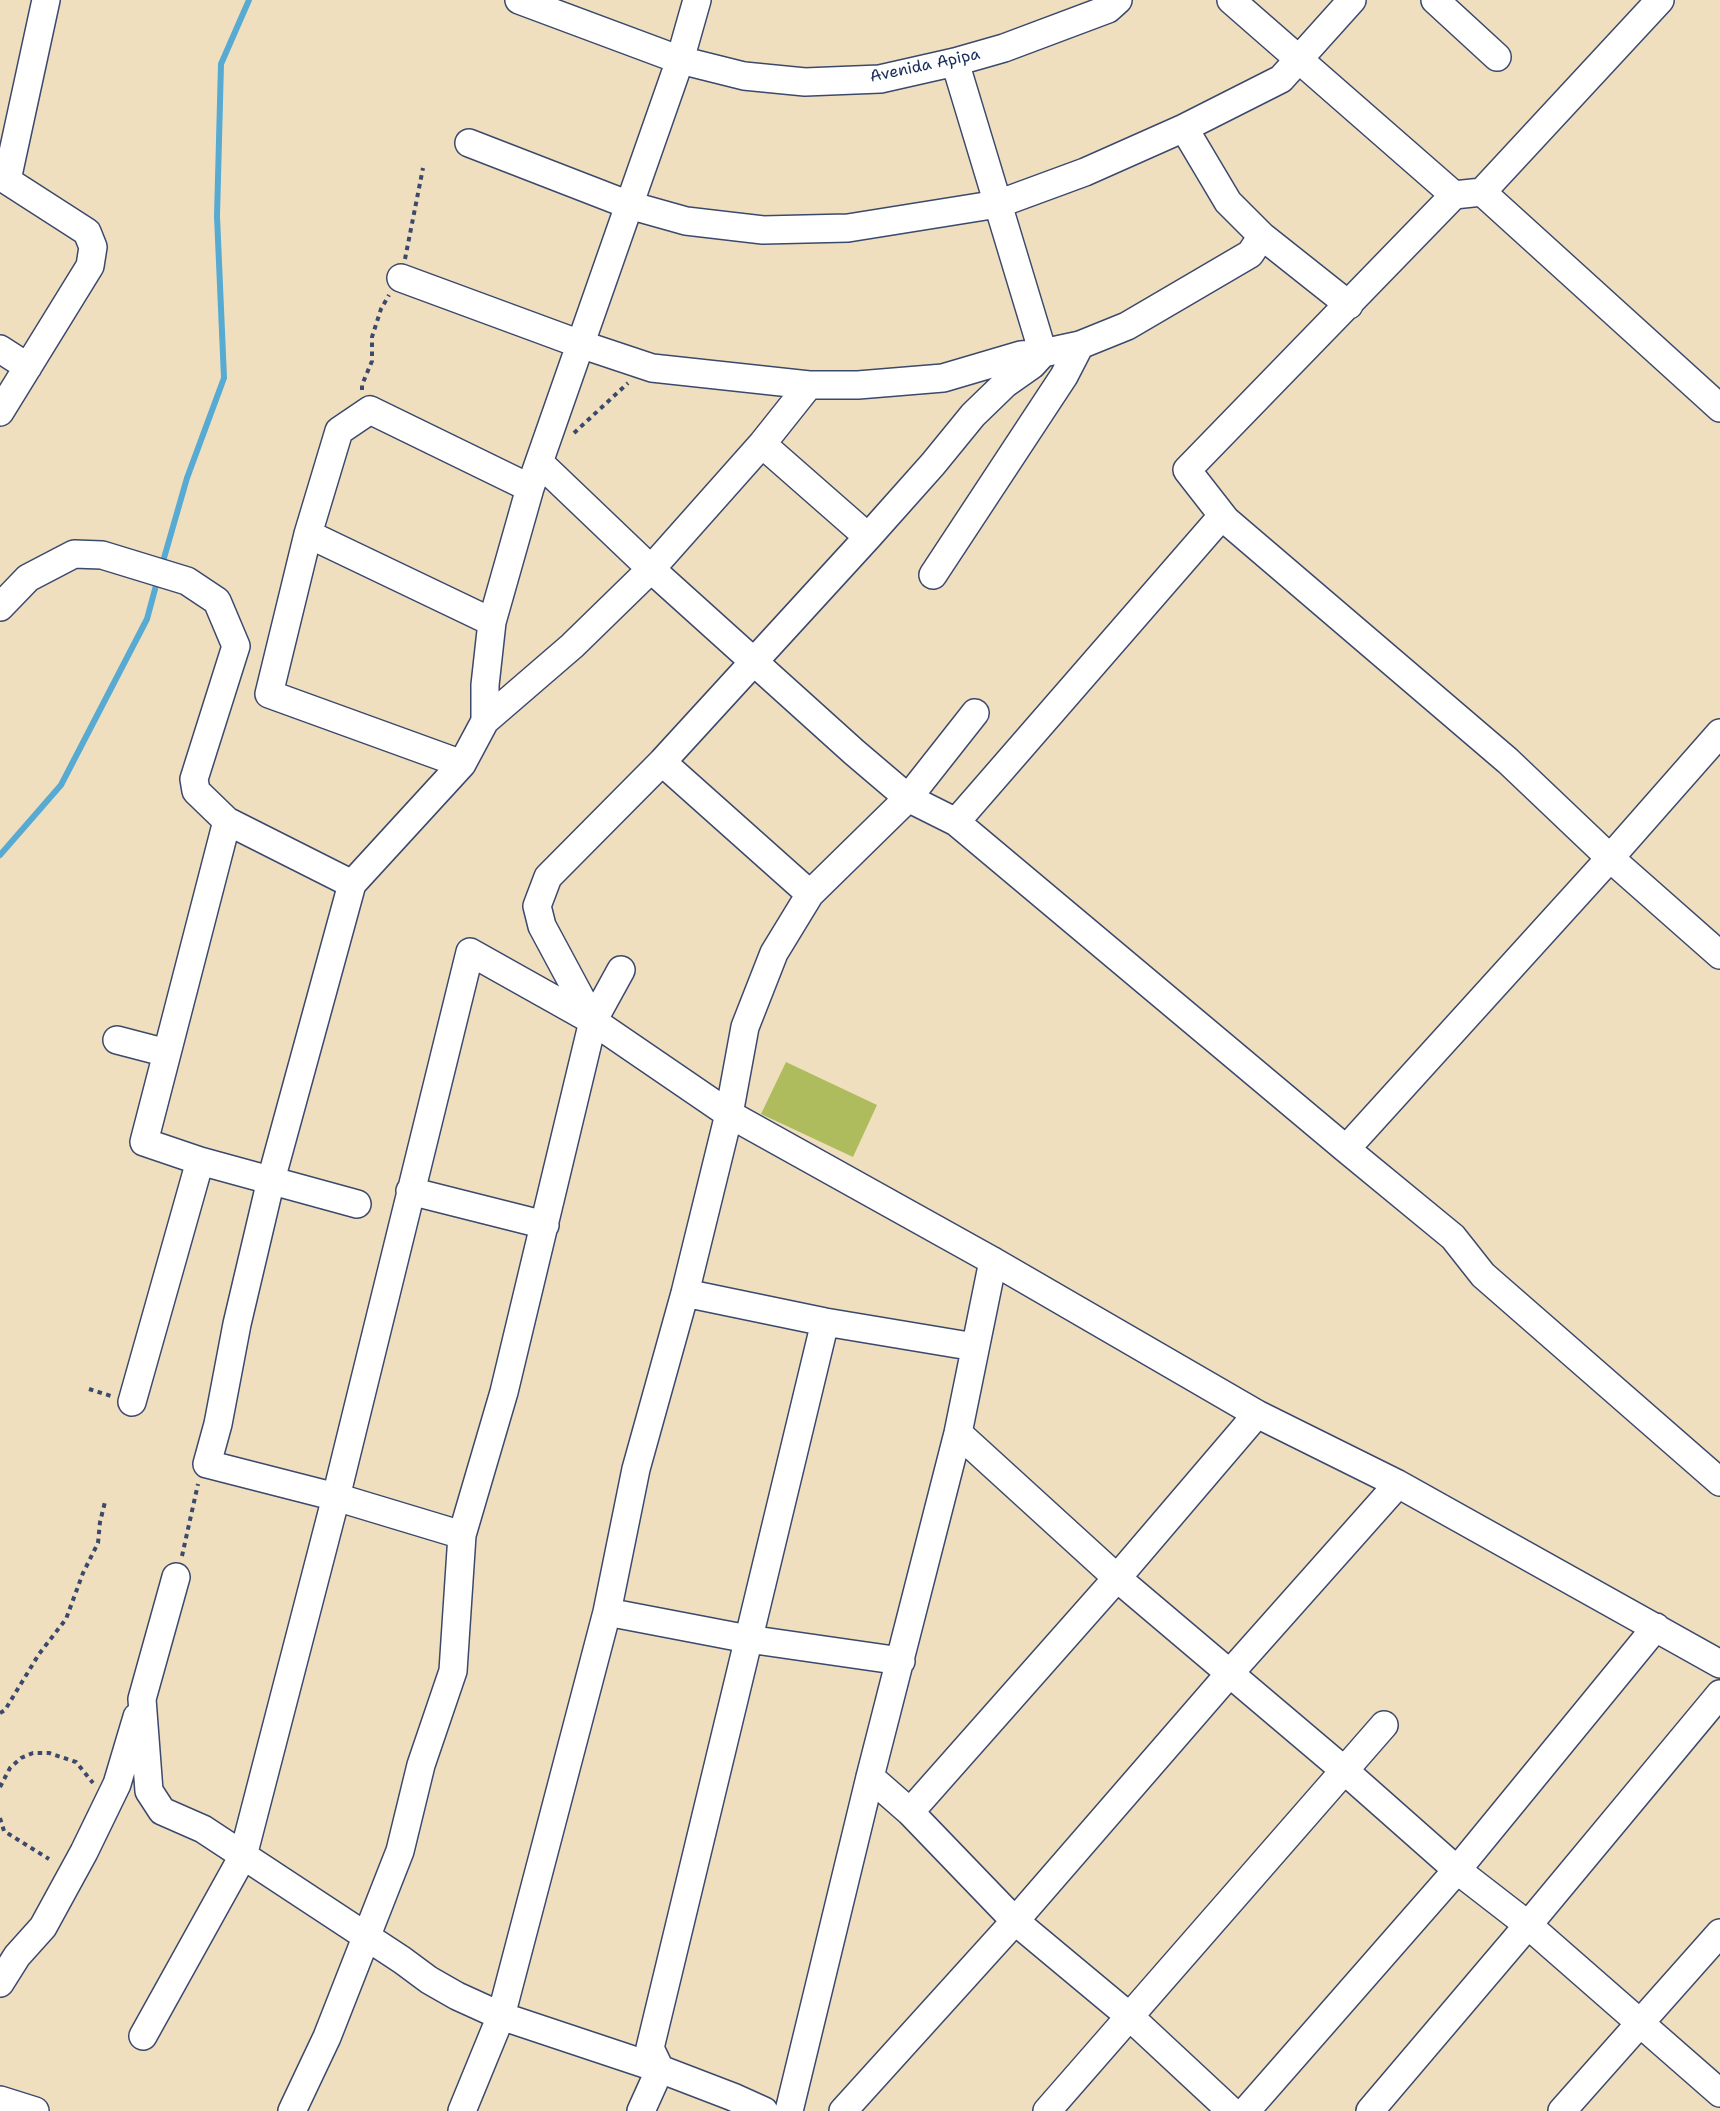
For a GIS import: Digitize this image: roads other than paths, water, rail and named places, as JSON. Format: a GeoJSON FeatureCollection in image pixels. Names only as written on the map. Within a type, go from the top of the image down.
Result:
{"type":"FeatureCollection","features":[{"type":"Feature","properties":{"kind":"street"},"geometry":{"type":"LineString","coordinates":[[0,412],[90,266],[93,247],[87,232],[4,178],[46,0]]}},
{"type":"Feature","properties":{"kind":"street","name":"Avenida Apipa"},"geometry":{"type":"LineString","coordinates":[[519,0],[680,60],[744,76],[805,82],[879,79],[955,62],[1004,48],[1108,9],[1118,0]]}},
{"type":"Feature","properties":{"kind":"street"},"geometry":{"type":"LineString","coordinates":[[486,720],[485,685],[492,622],[530,488],[680,60],[698,0]]}},
{"type":"Feature","properties":{"kind":"street"},"geometry":{"type":"LineString","coordinates":[[1231,0],[1454,195]]}},
{"type":"Feature","properties":{"kind":"street"},"geometry":{"type":"LineString","coordinates":[[469,143],[629,205],[686,221],[763,230],[848,228],[998,204],[1085,172],[1184,128],[1281,79],[1352,0]]}},
{"type":"Feature","properties":{"kind":"street"},"geometry":{"type":"LineString","coordinates":[[1435,0],[1497,57]]}},
{"type":"Feature","properties":{"kind":"street"},"geometry":{"type":"LineString","coordinates":[[1660,0],[1482,192],[1454,195],[1187,470],[1222,516],[1508,761],[1610,858],[1720,955]]}},
{"type":"Feature","properties":{"kind":"street"},"geometry":{"type":"LineString","coordinates":[[955,62],[1043,353]]}},
{"type":"Feature","properties":{"kind":"street"},"geometry":{"type":"LineString","coordinates":[[1184,128],[1228,202],[1262,236],[1349,305]]}},
{"type":"Feature","properties":{"kind":"street"},"geometry":{"type":"LineString","coordinates":[[1482,192],[1720,408]]}},
{"type":"Feature","properties":{"kind":"street"},"geometry":{"type":"LineString","coordinates":[[401,278],[646,366],[809,385],[858,385],[933,379],[1021,355],[1080,345],[1127,326],[1250,254],[1262,236]]}},
{"type":"Feature","properties":{"kind":"street"},"geometry":{"type":"LineString","coordinates":[[933,575],[1064,376],[1080,345]]}},
{"type":"Feature","properties":{"kind":"street"},"geometry":{"type":"LineString","coordinates":[[0,349],[28,367]]}},
{"type":"Feature","properties":{"kind":"street"},"geometry":{"type":"LineString","coordinates":[[593,1021],[542,926],[537,906],[548,877],[662,762],[868,537],[933,464],[973,414],[1005,384],[1032,365],[1043,353]]}},
{"type":"Feature","properties":{"kind":"street"},"geometry":{"type":"LineString","coordinates":[[462,1535],[336,1497],[207,1464],[218,1424],[226,1372],[272,1180],[352,884],[462,764],[486,720],[572,646],[651,569],[762,444],[809,385]]}},
{"type":"Feature","properties":{"kind":"street"},"geometry":{"type":"LineString","coordinates":[[462,764],[269,694],[308,534],[339,431],[370,410],[530,488]]}},
{"type":"Feature","properties":{"kind":"street"},"geometry":{"type":"LineString","coordinates":[[762,444],[868,537]]}},
{"type":"Feature","properties":{"kind":"street"},"geometry":{"type":"LineString","coordinates":[[540,463],[753,662],[908,798],[956,822],[1453,1237],[1483,1275],[1720,1482]]}},
{"type":"Feature","properties":{"kind":"street"},"geometry":{"type":"LineString","coordinates":[[956,822],[1222,516]]}},
{"type":"Feature","properties":{"kind":"street"},"geometry":{"type":"LineString","coordinates":[[308,534],[492,622]]}},
{"type":"Feature","properties":{"kind":"street"},"geometry":{"type":"LineString","coordinates":[[0,607],[28,578],[74,554],[102,555],[187,581],[218,602],[236,646],[194,779],[196,791],[227,821],[352,884]]}},
{"type":"Feature","properties":{"kind":"street"},"geometry":{"type":"LineString","coordinates":[[462,2111],[501,2016],[607,1612],[636,1469],[685,1293],[729,1114],[744,1027],[774,952],[810,894],[908,798],[975,713]]}},
{"type":"Feature","properties":{"kind":"street"},"geometry":{"type":"LineString","coordinates":[[1346,1149],[1720,733]]}},
{"type":"Feature","properties":{"kind":"street"},"geometry":{"type":"LineString","coordinates":[[662,762],[810,894]]}},
{"type":"Feature","properties":{"kind":"street"},"geometry":{"type":"LineString","coordinates":[[227,821],[144,1142],[200,1161],[357,1204]]}},
{"type":"Feature","properties":{"kind":"street"},"geometry":{"type":"LineString","coordinates":[[143,2036],[243,1856],[336,1497],[470,952],[593,1021],[729,1114],[993,1261],[1257,1414],[1398,1484],[1720,1664]]}},
{"type":"Feature","properties":{"kind":"street"},"geometry":{"type":"LineString","coordinates":[[292,2111],[327,2037],[400,1851],[421,1765],[453,1671],[462,1535],[504,1392],[546,1225],[593,1021],[621,970]]}},
{"type":"Feature","properties":{"kind":"street"},"geometry":{"type":"LineString","coordinates":[[117,1040],[167,1053]]}},
{"type":"Feature","properties":{"kind":"street"},"geometry":{"type":"LineString","coordinates":[[132,1402],[200,1161]]}},
{"type":"Feature","properties":{"kind":"street"},"geometry":{"type":"LineString","coordinates":[[410,1191],[546,1225]]}},
{"type":"Feature","properties":{"kind":"street"},"geometry":{"type":"LineString","coordinates":[[789,2111],[870,1777],[958,1433],[993,1261]]}},
{"type":"Feature","properties":{"kind":"street"},"geometry":{"type":"LineString","coordinates":[[685,1293],[825,1322],[975,1347]]}},
{"type":"Feature","properties":{"kind":"street"},"geometry":{"type":"LineString","coordinates":[[660,2069],[650,2048],[825,1322]]}},
{"type":"Feature","properties":{"kind":"street"},"geometry":{"type":"LineString","coordinates":[[910,1812],[1117,1578],[1257,1414]]}},
{"type":"Feature","properties":{"kind":"street"},"geometry":{"type":"LineString","coordinates":[[958,1433],[1117,1578],[1345,1771],[1457,1870],[1528,1925],[1720,2093]]}},
{"type":"Feature","properties":{"kind":"street"},"geometry":{"type":"LineString","coordinates":[[843,2111],[1015,1921],[1398,1484]]}},
{"type":"Feature","properties":{"kind":"street"},"geometry":{"type":"LineString","coordinates":[[0,1983],[16,1956],[43,1927],[117,1784],[176,1577]]}},
{"type":"Feature","properties":{"kind":"street"},"geometry":{"type":"LineString","coordinates":[[607,1612],[748,1639],[901,1661]]}},
{"type":"Feature","properties":{"kind":"street"},"geometry":{"type":"LineString","coordinates":[[1245,2111],[1457,1870],[1656,1627]]}},
{"type":"Feature","properties":{"kind":"street"},"geometry":{"type":"LineString","coordinates":[[1370,2111],[1720,1694]]}},
{"type":"Feature","properties":{"kind":"street"},"geometry":{"type":"LineString","coordinates":[[142,1699],[149,1791],[162,1811],[203,1829],[429,1980],[501,2016],[660,2069],[764,2111]]}},
{"type":"Feature","properties":{"kind":"street"},"geometry":{"type":"LineString","coordinates":[[1047,2111],[1384,1725]]}},
{"type":"Feature","properties":{"kind":"street"},"geometry":{"type":"LineString","coordinates":[[870,1777],[910,1812],[1015,1921],[1129,2016],[1231,2111]]}},
{"type":"Feature","properties":{"kind":"street"},"geometry":{"type":"LineString","coordinates":[[1562,2111],[1720,1933]]}},
{"type":"Feature","properties":{"kind":"street"},"geometry":{"type":"LineString","coordinates":[[640,2111],[660,2069]]}},
{"type":"Feature","properties":{"kind":"street"},"geometry":{"type":"LineString","coordinates":[[0,2100],[35,2111]]}},
{"type":"Feature","properties":{"kind":"waterway"},"geometry":{"type":"LineString","coordinates":[[162,565],[187,478],[224,378],[217,216],[221,64],[249,0]]}},
{"type":"Feature","properties":{"kind":"waterway"},"geometry":{"type":"LineString","coordinates":[[0,855],[61,785],[147,619],[158,578]]}}]}
